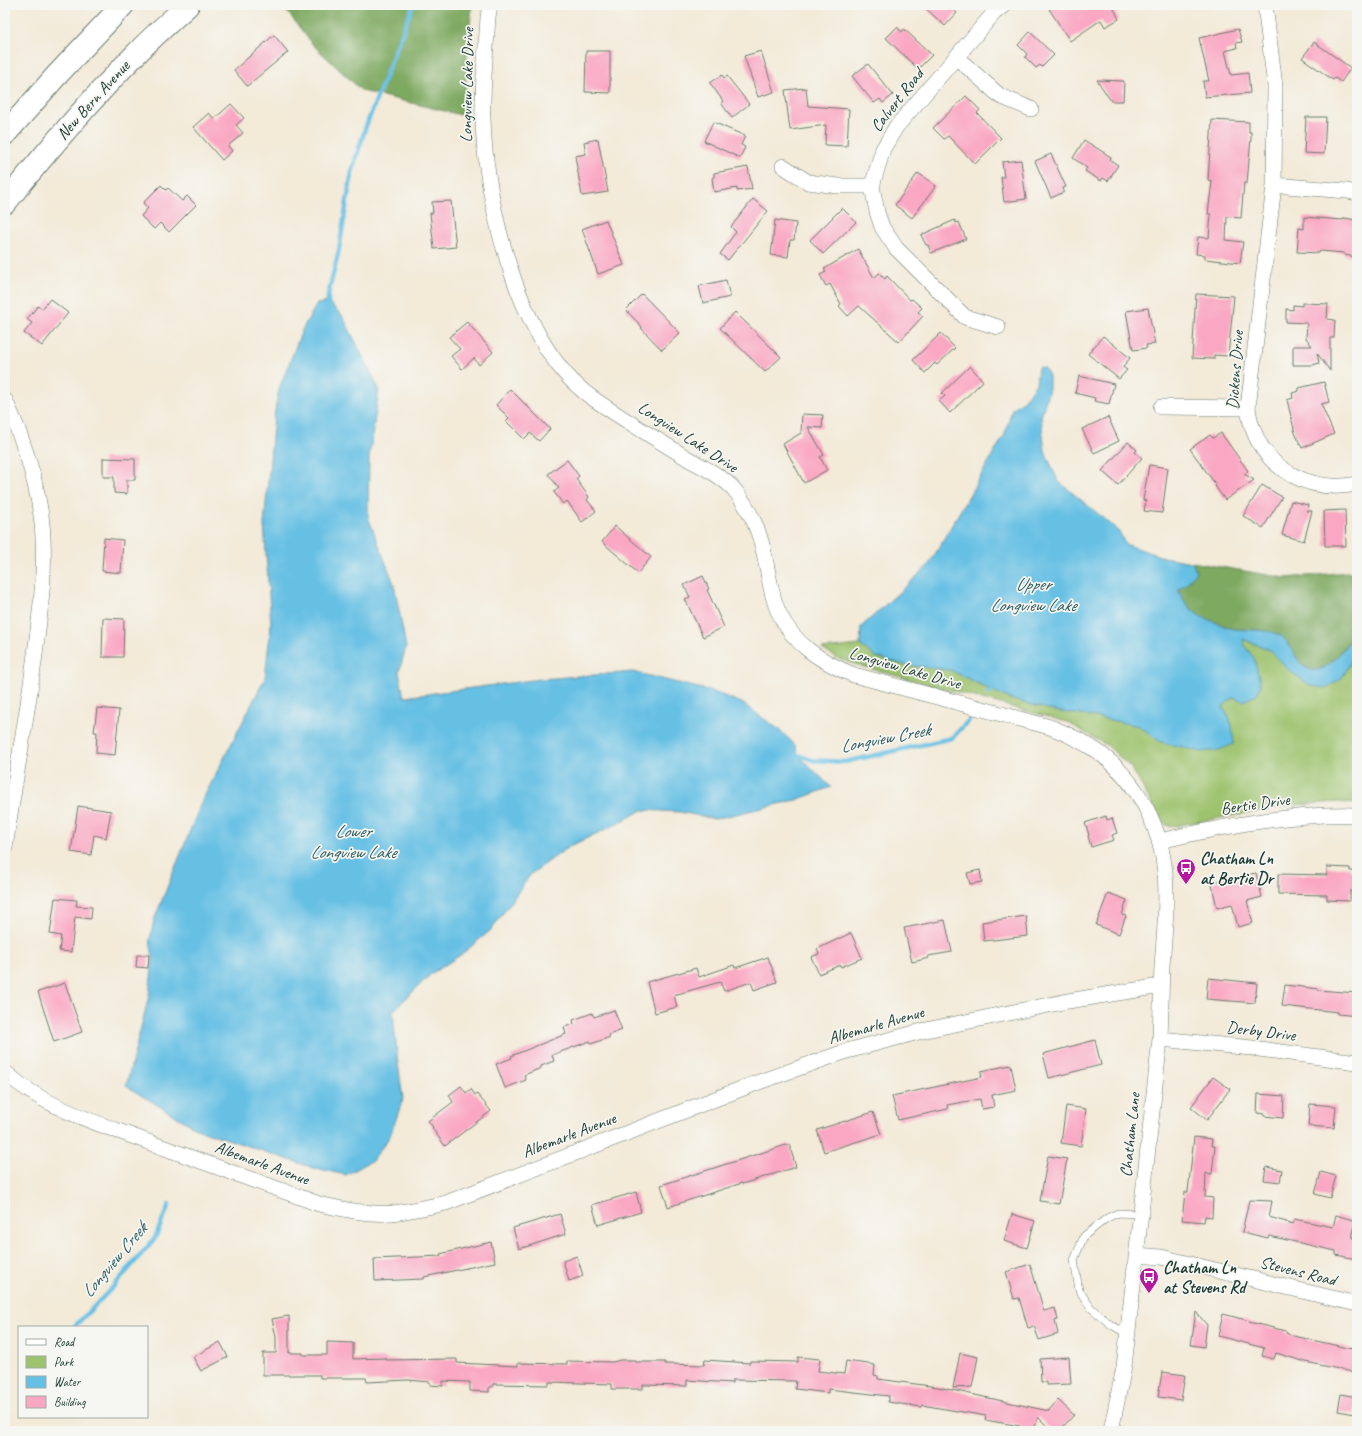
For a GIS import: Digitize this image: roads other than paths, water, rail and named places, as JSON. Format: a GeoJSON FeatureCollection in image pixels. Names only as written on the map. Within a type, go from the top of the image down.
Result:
{"type":"FeatureCollection","features":[{"type":"Feature","properties":{"kind":"main road"},"geometry":{"type":"LineString","coordinates":[[5,134],[57,75],[123,5]]}},
{"type":"Feature","properties":{"kind":"main road","name":"New Bern Avenue"},"geometry":{"type":"LineString","coordinates":[[5,203],[71,123],[137,53],[188,5]]}},
{"type":"Feature","properties":{"kind":"street","name":"Longview Lake Drive"},"geometry":{"type":"LineString","coordinates":[[490,5],[488,17],[483,118],[484,144],[493,204],[500,237],[519,293],[532,324],[558,365],[588,395],[715,475],[735,491],[751,515],[760,534],[772,594],[778,611],[792,634],[812,654],[833,667],[854,675],[1050,727],[1087,744],[1111,762],[1129,782],[1141,798],[1152,818],[1160,841]]}},
{"type":"Feature","properties":{"kind":"street","name":"Calvert Road"},"geometry":{"type":"LineString","coordinates":[[998,327],[965,317],[896,248],[882,227],[877,212],[872,186],[883,149],[896,127],[994,13],[1004,5]]}},
{"type":"Feature","properties":{"kind":"street","name":"Dickens Drive"},"geometry":{"type":"LineString","coordinates":[[1265,5],[1274,86],[1274,185],[1248,408],[1253,429],[1260,444],[1268,457],[1279,467],[1294,477],[1308,483],[1331,486],[1357,484]]}},
{"type":"Feature","properties":{"kind":"street"},"geometry":{"type":"LineString","coordinates":[[956,57],[1000,96],[1031,109]]}},
{"type":"Feature","properties":{"kind":"street"},"geometry":{"type":"LineString","coordinates":[[783,166],[808,182],[838,186],[872,186]]}},
{"type":"Feature","properties":{"kind":"street"},"geometry":{"type":"LineString","coordinates":[[1274,185],[1357,193]]}},
{"type":"Feature","properties":{"kind":"street"},"geometry":{"type":"LineString","coordinates":[[5,400],[32,471],[41,516],[43,552],[38,630],[29,701],[5,848]]}},
{"type":"Feature","properties":{"kind":"street"},"geometry":{"type":"LineString","coordinates":[[1161,407],[1248,408]]}},
{"type":"Feature","properties":{"kind":"street","name":"Bertie Drive"},"geometry":{"type":"LineString","coordinates":[[1160,841],[1274,819],[1334,814],[1357,816]]}},
{"type":"Feature","properties":{"kind":"street","name":"Chatham Lane"},"geometry":{"type":"LineString","coordinates":[[1112,1431],[1124,1368],[1160,1040],[1161,986],[1167,899],[1165,872],[1160,841]]}},
{"type":"Feature","properties":{"kind":"street","name":"Albemarle Avenue"},"geometry":{"type":"LineString","coordinates":[[5,1072],[22,1087],[43,1100],[94,1122],[311,1202],[346,1210],[391,1213],[415,1210],[446,1203],[759,1082],[847,1051],[926,1030],[1068,1001],[1161,986]]}},
{"type":"Feature","properties":{"kind":"street","name":"Derby Drive"},"geometry":{"type":"LineString","coordinates":[[1160,1040],[1252,1048],[1357,1062]]}},
{"type":"Feature","properties":{"kind":"street","name":"Stevens Road"},"geometry":{"type":"LineString","coordinates":[[1137,1255],[1161,1257],[1357,1304]]}},
{"type":"Feature","properties":{"kind":"lane"},"geometry":{"type":"LineString","coordinates":[[1128,1334],[1110,1324],[1091,1308],[1079,1290],[1074,1260],[1084,1236],[1107,1218],[1118,1213],[1141,1214]]}},
{"type":"Feature","properties":{"kind":"water","name":"Lower Longview Lake"},"geometry":{"type":"Polygon","coordinates":[[[328,302],[342,315],[379,389],[369,458],[368,517],[394,584],[406,647],[399,672],[404,697],[540,679],[633,672],[711,691],[742,703],[781,731],[796,746],[798,755],[831,787],[796,800],[715,819],[680,812],[642,810],[617,824],[570,846],[531,874],[491,930],[462,954],[431,974],[393,1011],[403,1099],[390,1136],[373,1160],[346,1175],[314,1168],[197,1129],[126,1086],[149,996],[153,958],[150,940],[154,920],[202,801],[265,678],[271,624],[264,525],[274,416],[279,389],[303,328],[317,304],[328,302]]]}},
{"type":"Feature","properties":{"kind":"water","name":"Upper Longview Lake"},"geometry":{"type":"Polygon","coordinates":[[[1038,367],[1045,368],[1049,376],[1049,389],[1041,417],[1045,451],[1058,481],[1119,531],[1125,544],[1163,557],[1192,562],[1196,571],[1188,582],[1178,590],[1187,604],[1200,616],[1230,628],[1263,631],[1279,635],[1289,644],[1300,663],[1311,670],[1324,668],[1334,660],[1357,632],[1357,650],[1342,678],[1326,688],[1311,686],[1290,671],[1270,650],[1243,639],[1246,648],[1254,658],[1261,686],[1256,695],[1243,701],[1234,697],[1223,706],[1232,725],[1234,744],[1219,750],[1202,752],[1161,742],[1139,726],[1096,717],[1055,711],[1010,699],[950,670],[905,665],[876,657],[860,645],[861,627],[928,566],[1005,434],[1012,409],[1023,401],[1036,384],[1038,367]]]}},
{"type":"Feature","properties":{"kind":"waterway"},"geometry":{"type":"LineString","coordinates":[[328,306],[328,295],[339,250],[352,171],[366,126],[413,5]]}},
{"type":"Feature","properties":{"kind":"waterway"},"geometry":{"type":"LineString","coordinates":[[988,693],[996,687]]}},
{"type":"Feature","properties":{"kind":"waterway","name":"Longview Creek"},"geometry":{"type":"LineString","coordinates":[[794,755],[812,760],[845,762],[952,738],[969,720]]}},
{"type":"Feature","properties":{"kind":"waterway","name":"Longview Creek"},"geometry":{"type":"LineString","coordinates":[[75,1326],[115,1285],[155,1238],[169,1205]]}},
{"type":"Feature","properties":{"kind":"place","name":"Chatham Ln at Bertie Dr"},"geometry":{"type":"Point","coordinates":[1186,885]}},
{"type":"Feature","properties":{"kind":"place","name":"Chatham Ln at Stevens Rd"},"geometry":{"type":"Point","coordinates":[1149,1294]}}]}
